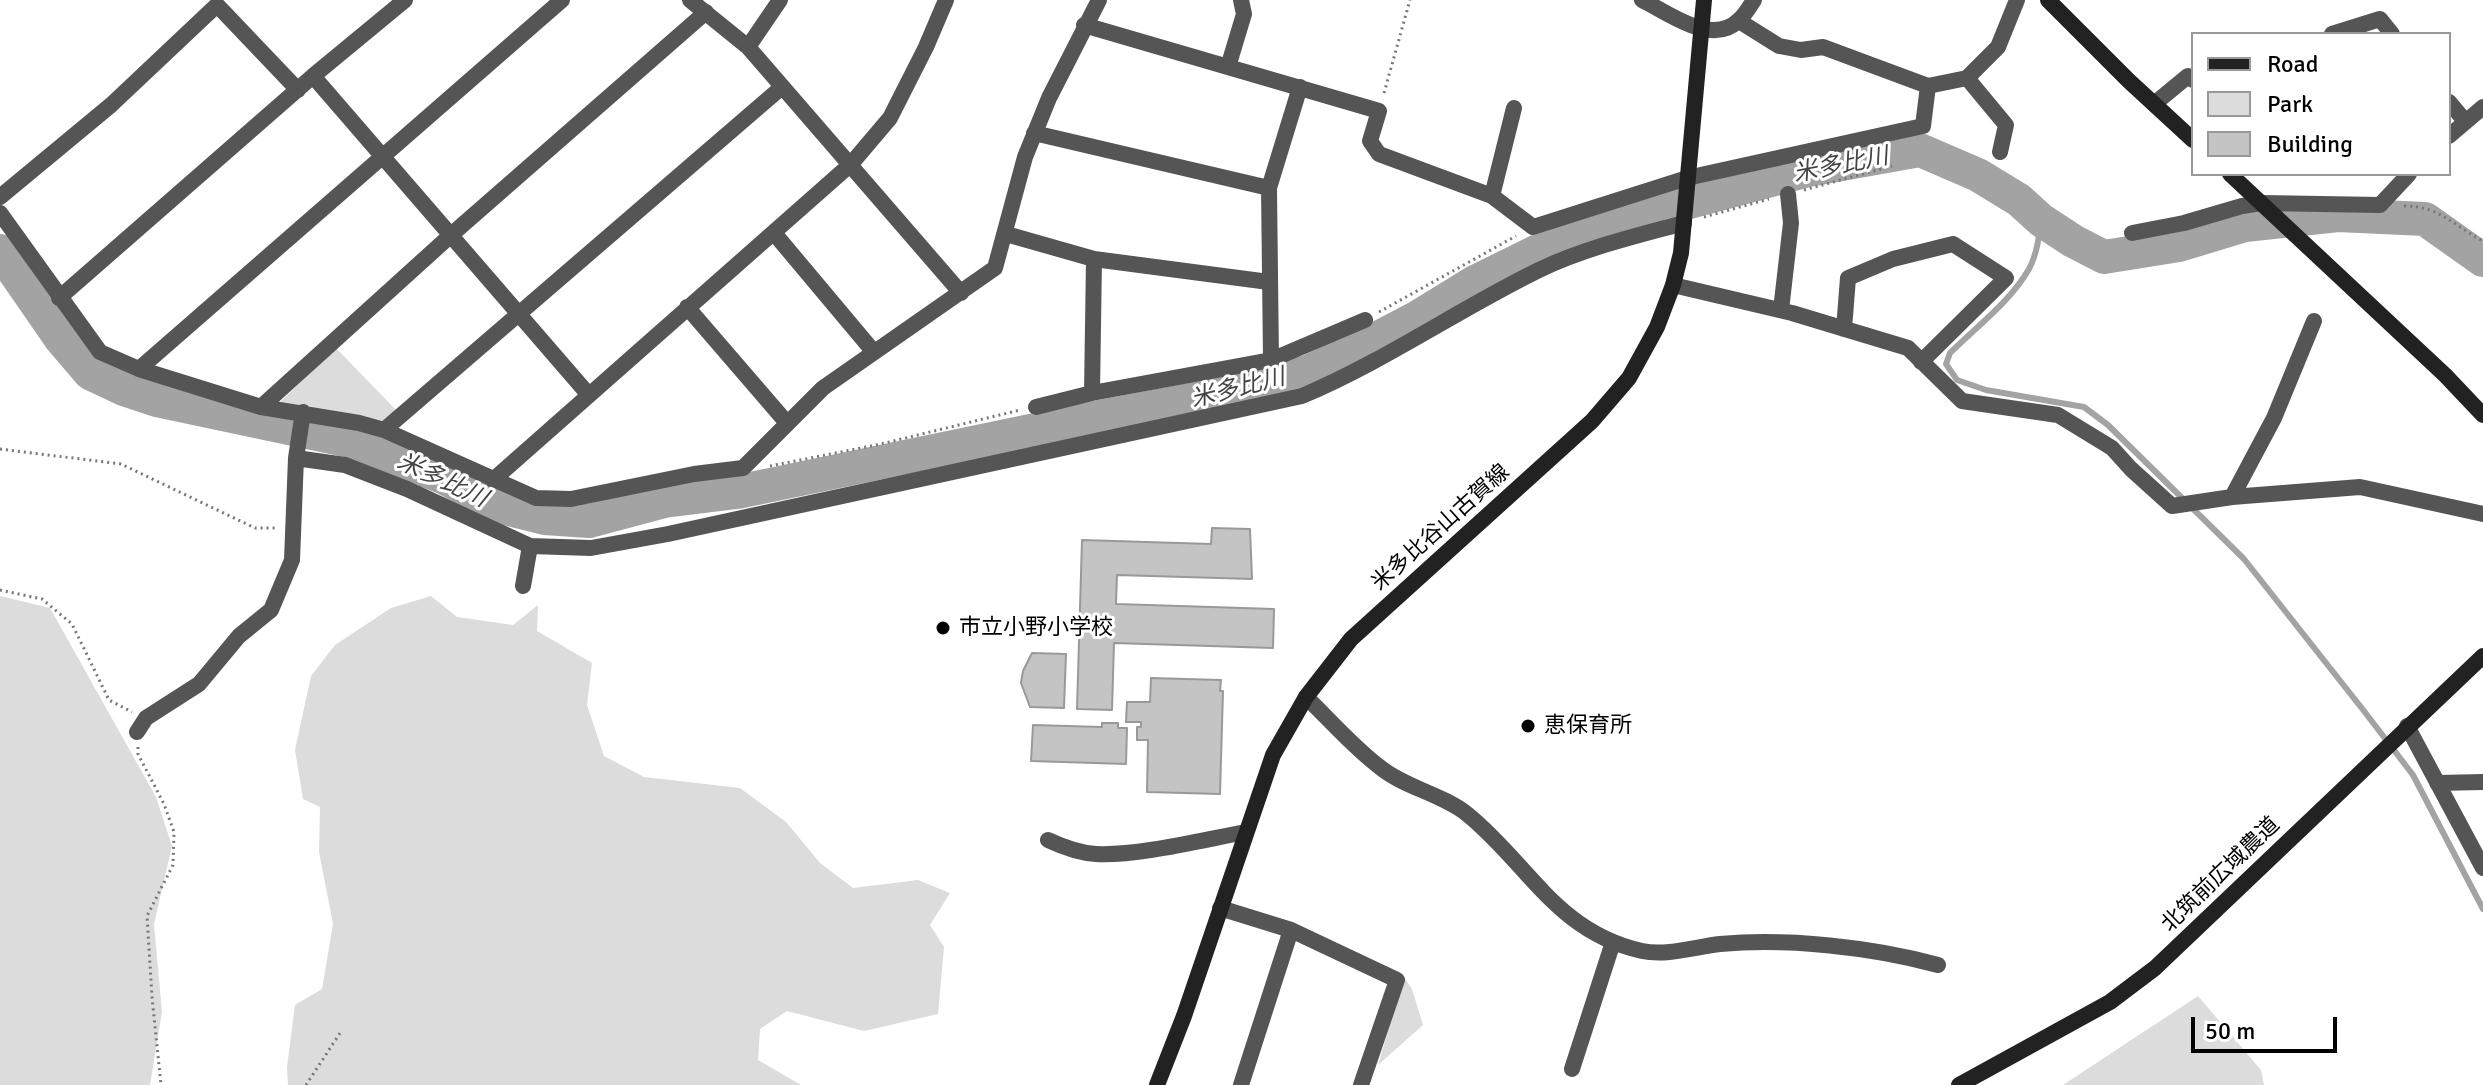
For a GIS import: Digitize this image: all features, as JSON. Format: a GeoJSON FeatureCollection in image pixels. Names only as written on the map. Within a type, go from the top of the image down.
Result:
{"type":"FeatureCollection","features":[{"type":"Feature","properties":{"kind":"main road","name":"米多比谷山古賀線"},"geometry":{"type":"LineString","coordinates":[[1157,1085],[1273,755],[1306,697],[1351,639],[1592,421],[1629,378],[1657,327],[1681,253],[1704,0]]}},
{"type":"Feature","properties":{"kind":"main road"},"geometry":{"type":"LineString","coordinates":[[2048,0],[2191,138]]}},
{"type":"Feature","properties":{"kind":"main road"},"geometry":{"type":"LineString","coordinates":[[2232,176],[2445,375],[2483,415]]}},
{"type":"Feature","properties":{"kind":"main road","name":"北筑前広域農道"},"geometry":{"type":"LineString","coordinates":[[1959,1085],[2110,1002],[2155,968],[2483,656]]}},
{"type":"Feature","properties":{"kind":"street"},"geometry":{"type":"LineString","coordinates":[[59,298],[313,76],[405,0]]}},
{"type":"Feature","properties":{"kind":"street"},"geometry":{"type":"LineString","coordinates":[[139,369],[562,0]]}},
{"type":"Feature","properties":{"kind":"street"},"geometry":{"type":"LineString","coordinates":[[690,0],[748,47],[961,293]]}},
{"type":"Feature","properties":{"kind":"street"},"geometry":{"type":"LineString","coordinates":[[748,47],[780,0]]}},
{"type":"Feature","properties":{"kind":"street"},"geometry":{"type":"LineString","coordinates":[[493,480],[851,164],[890,118],[946,0]]}},
{"type":"Feature","properties":{"kind":"street"},"geometry":{"type":"LineString","coordinates":[[0,213],[100,352],[139,369],[261,407],[303,412],[384,430],[536,498],[571,499],[694,474],[743,468],[823,388],[995,268],[1034,133],[1084,25],[1099,0]]}},
{"type":"Feature","properties":{"kind":"street"},"geometry":{"type":"LineString","coordinates":[[1228,67],[1244,14],[1241,0]]}},
{"type":"Feature","properties":{"kind":"street"},"geometry":{"type":"LineString","coordinates":[[1642,0],[1702,30],[1723,30],[1739,21],[1754,0]]}},
{"type":"Feature","properties":{"kind":"street"},"geometry":{"type":"LineString","coordinates":[[1739,21],[1779,46],[1801,50],[1823,47],[1928,86],[1967,78],[1998,47],[2017,0]]}},
{"type":"Feature","properties":{"kind":"street"},"geometry":{"type":"LineString","coordinates":[[0,197],[111,105],[217,5],[298,90]]}},
{"type":"Feature","properties":{"kind":"street"},"geometry":{"type":"LineString","coordinates":[[261,407],[451,235],[706,12]]}},
{"type":"Feature","properties":{"kind":"street"},"geometry":{"type":"LineString","coordinates":[[2338,32],[2380,19],[2390,32]]}},
{"type":"Feature","properties":{"kind":"street"},"geometry":{"type":"LineString","coordinates":[[1084,25],[1379,111],[1370,141],[1379,154],[1492,196],[1533,227],[1687,182],[1923,126],[1928,86]]}},
{"type":"Feature","properties":{"kind":"street"},"geometry":{"type":"LineString","coordinates":[[313,76],[588,394]]}},
{"type":"Feature","properties":{"kind":"street"},"geometry":{"type":"LineString","coordinates":[[2154,104],[2188,76],[2191,78]]}},
{"type":"Feature","properties":{"kind":"street"},"geometry":{"type":"LineString","coordinates":[[1967,78],[2006,125],[2000,152]]}},
{"type":"Feature","properties":{"kind":"street"},"geometry":{"type":"LineString","coordinates":[[384,430],[782,87]]}},
{"type":"Feature","properties":{"kind":"street"},"geometry":{"type":"LineString","coordinates":[[1271,360],[1269,188],[1300,87]]}},
{"type":"Feature","properties":{"kind":"street"},"geometry":{"type":"LineString","coordinates":[[2451,104],[2465,121]]}},
{"type":"Feature","properties":{"kind":"street"},"geometry":{"type":"LineString","coordinates":[[2451,134],[2483,107]]}},
{"type":"Feature","properties":{"kind":"street"},"geometry":{"type":"LineString","coordinates":[[1492,196],[1514,108]]}},
{"type":"Feature","properties":{"kind":"street"},"geometry":{"type":"LineString","coordinates":[[1034,133],[1269,188]]}},
{"type":"Feature","properties":{"kind":"street"},"geometry":{"type":"LineString","coordinates":[[2132,233],[2262,203],[2380,205],[2407,176]]}},
{"type":"Feature","properties":{"kind":"street"},"geometry":{"type":"LineString","coordinates":[[1781,310],[1791,223],[1788,194]]}},
{"type":"Feature","properties":{"kind":"street"},"geometry":{"type":"LineString","coordinates":[[296,458],[345,465],[407,489],[530,546],[591,548],[668,534],[1302,396],[1344,378],[1543,268],[1608,244],[1684,223]]}},
{"type":"Feature","properties":{"kind":"street"},"geometry":{"type":"LineString","coordinates":[[774,233],[873,351]]}},
{"type":"Feature","properties":{"kind":"street"},"geometry":{"type":"LineString","coordinates":[[1006,234],[1094,259],[1269,282]]}},
{"type":"Feature","properties":{"kind":"street"},"geometry":{"type":"LineString","coordinates":[[1844,329],[1848,278],[1893,259],[1953,244],[2006,278],[1921,362]]}},
{"type":"Feature","properties":{"kind":"street"},"geometry":{"type":"LineString","coordinates":[[1092,393],[1094,259]]}},
{"type":"Feature","properties":{"kind":"street"},"geometry":{"type":"LineString","coordinates":[[1673,285],[1781,310],[1908,348],[1962,401],[2058,415],[2112,448],[2172,506],[2232,497],[2360,487],[2483,514]]}},
{"type":"Feature","properties":{"kind":"street"},"geometry":{"type":"LineString","coordinates":[[687,307],[787,423]]}},
{"type":"Feature","properties":{"kind":"street"},"geometry":{"type":"LineString","coordinates":[[1036,407],[1092,393],[1271,360],[1365,320]]}},
{"type":"Feature","properties":{"kind":"street"},"geometry":{"type":"LineString","coordinates":[[2232,497],[2274,418],[2314,321]]}},
{"type":"Feature","properties":{"kind":"street"},"geometry":{"type":"LineString","coordinates":[[141,725],[199,684],[239,636],[271,610],[292,560],[296,458],[303,412]]}},
{"type":"Feature","properties":{"kind":"street"},"geometry":{"type":"LineString","coordinates":[[523,586],[530,546]]}},
{"type":"Feature","properties":{"kind":"street"},"geometry":{"type":"LineString","coordinates":[[1306,697],[1382,769],[1466,813],[1549,900],[1578,923],[1613,942],[1644,951],[1676,951],[1720,944],[1793,944],[1892,953],[1938,965]]}},
{"type":"Feature","properties":{"kind":"street"},"geometry":{"type":"LineString","coordinates":[[2407,726],[2483,868]]}},
{"type":"Feature","properties":{"kind":"street"},"geometry":{"type":"LineString","coordinates":[[2437,783],[2483,782]]}},
{"type":"Feature","properties":{"kind":"street"},"geometry":{"type":"LineString","coordinates":[[1048,840],[1070,850],[1096,854],[1246,832]]}},
{"type":"Feature","properties":{"kind":"street"},"geometry":{"type":"LineString","coordinates":[[1220,908],[1291,930],[1397,980],[1361,1085]]}},
{"type":"Feature","properties":{"kind":"street"},"geometry":{"type":"LineString","coordinates":[[1241,1085],[1291,930]]}},
{"type":"Feature","properties":{"kind":"street"},"geometry":{"type":"LineString","coordinates":[[1572,1069],[1613,942]]}},
{"type":"Feature","properties":{"kind":"path"},"geometry":{"type":"LineString","coordinates":[[1379,111],[1410,0]]}},
{"type":"Feature","properties":{"kind":"path"},"geometry":{"type":"LineString","coordinates":[[2380,205],[2419,206],[2446,215],[2483,241]]}},
{"type":"Feature","properties":{"kind":"path"},"geometry":{"type":"LineString","coordinates":[[1365,320],[1533,227]]}},
{"type":"Feature","properties":{"kind":"path"},"geometry":{"type":"LineString","coordinates":[[743,468],[779,466],[1036,407]]}},
{"type":"Feature","properties":{"kind":"path"},"geometry":{"type":"LineString","coordinates":[[0,449],[121,464],[255,528],[291,528]]}},
{"type":"Feature","properties":{"kind":"path"},"geometry":{"type":"LineString","coordinates":[[0,590],[42,599],[72,624],[109,700],[141,725],[138,754],[164,804],[174,832],[173,865],[147,916],[161,1085]]}},
{"type":"Feature","properties":{"kind":"path"},"geometry":{"type":"LineString","coordinates":[[306,1085],[342,1030]]}},
{"type":"Feature","properties":{"kind":"green space"},"geometry":{"type":"Polygon","coordinates":[[[336,348],[398,412],[385,422],[279,403],[336,348]]]}},
{"type":"Feature","properties":{"kind":"green space"},"geometry":{"type":"Polygon","coordinates":[[[0,596],[50,608],[156,797],[172,846],[154,924],[162,1012],[150,1085],[0,1085],[0,596]]]}},
{"type":"Feature","properties":{"kind":"green space"},"geometry":{"type":"Polygon","coordinates":[[[431,596],[457,617],[513,625],[538,605],[537,631],[592,663],[587,705],[604,756],[644,777],[740,788],[786,822],[820,863],[853,888],[918,880],[950,893],[930,925],[944,947],[938,1014],[864,1031],[787,1011],[760,1029],[758,1060],[801,1085],[288,1085],[287,1067],[295,1005],[322,989],[333,924],[319,852],[320,807],[303,799],[295,750],[311,676],[335,645],[391,608],[431,596]]]}},
{"type":"Feature","properties":{"kind":"green space"},"geometry":{"type":"Polygon","coordinates":[[[1404,977],[1412,989],[1423,1025],[1378,1065],[1404,977]]]}},
{"type":"Feature","properties":{"kind":"green space"},"geometry":{"type":"Polygon","coordinates":[[[2198,996],[2261,1070],[2264,1085],[2063,1085],[2198,996]]]}},
{"type":"Feature","properties":{"kind":"building"},"geometry":{"type":"Polygon","coordinates":[[[1212,528],[1250,529],[1252,579],[1117,575],[1116,604],[1274,609],[1273,648],[1114,643],[1112,710],[1077,709],[1082,540],[1211,544],[1212,528]]]}},
{"type":"Feature","properties":{"kind":"building"},"geometry":{"type":"Polygon","coordinates":[[[1032,653],[1066,654],[1064,708],[1030,707],[1021,683],[1032,653]]]}},
{"type":"Feature","properties":{"kind":"building"},"geometry":{"type":"Polygon","coordinates":[[[1151,678],[1221,680],[1220,794],[1147,792],[1148,740],[1137,740],[1137,727],[1141,727],[1141,722],[1126,722],[1127,702],[1150,702],[1151,678]]]}},
{"type":"Feature","properties":{"kind":"building"},"geometry":{"type":"Polygon","coordinates":[[[1102,723],[1118,723],[1118,728],[1127,728],[1126,764],[1031,761],[1033,725],[1102,727],[1102,723]]]}},
{"type":"Feature","properties":{"kind":"waterway","name":"米多比川"},"geometry":{"type":"LineString","coordinates":[[0,251],[61,339],[90,373],[124,389],[157,400],[346,440],[445,478],[493,505],[545,518],[589,521],[664,501],[737,492],[1247,389],[1310,371],[1361,347],[1475,282],[1540,250],[1652,212],[1808,170],[1920,150],[1978,175],[2019,200],[2041,220],[2073,241],[2104,257],[2179,245],[2245,225],[2338,215],[2425,219],[2483,260]]}},
{"type":"Feature","properties":{"kind":"waterway"},"geometry":{"type":"LineString","coordinates":[[2041,220],[2029,269],[2003,303],[1950,353],[1946,364],[1957,380],[1986,390],[2084,407],[2108,425],[2244,559],[2413,775],[2483,909]]}},
{"type":"Feature","properties":{"kind":"place","name":"市立小野小学校"},"geometry":{"type":"Point","coordinates":[943,628]}},
{"type":"Feature","properties":{"kind":"place","name":"恵保育所"},"geometry":{"type":"Point","coordinates":[1528,726]}}]}
